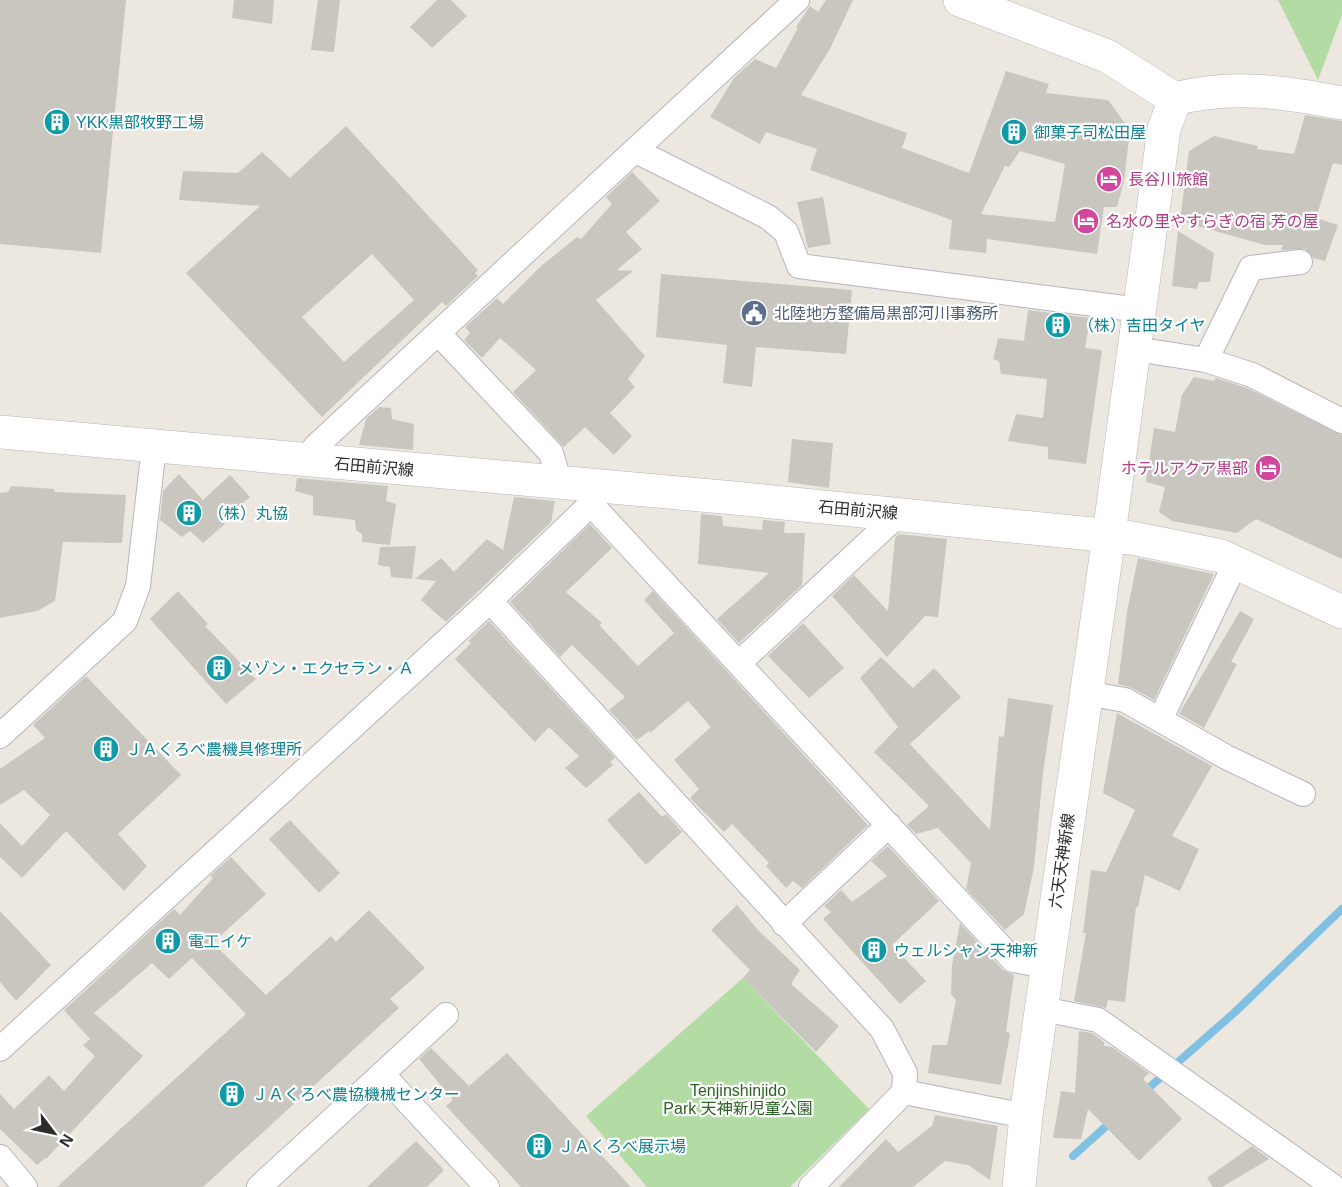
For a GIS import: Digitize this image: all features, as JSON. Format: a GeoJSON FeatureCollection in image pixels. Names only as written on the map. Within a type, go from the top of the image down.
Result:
{"type":"FeatureCollection","features":[{"type":"Feature","properties":{"kind":"main road"},"geometry":{"type":"LineString","coordinates":[[960,0],[1107,56],[1175,99],[1205,91],[1262,90],[1342,103]]}},
{"type":"Feature","properties":{"kind":"main road"},"geometry":{"type":"LineString","coordinates":[[1107,535],[1135,349],[1164,129],[1175,99]]}},
{"type":"Feature","properties":{"kind":"main road","name":"石田前沢線"},"geometry":{"type":"LineString","coordinates":[[0,432],[306,460],[580,492],[899,514],[1107,535],[1221,556],[1342,612]]}},
{"type":"Feature","properties":{"kind":"main road","name":"六天天神新線"},"geometry":{"type":"LineString","coordinates":[[1019,1187],[1026,1116],[1107,535]]}},
{"type":"Feature","properties":{"kind":"street"},"geometry":{"type":"LineString","coordinates":[[306,460],[316,446],[797,0]]}},
{"type":"Feature","properties":{"kind":"street"},"geometry":{"type":"LineString","coordinates":[[636,151],[768,217],[786,232],[799,266],[1140,310]]}},
{"type":"Feature","properties":{"kind":"street"},"geometry":{"type":"LineString","coordinates":[[1206,360],[1251,268],[1300,262]]}},
{"type":"Feature","properties":{"kind":"street"},"geometry":{"type":"LineString","coordinates":[[439,334],[551,453],[580,492],[1013,960],[1047,966]]}},
{"type":"Feature","properties":{"kind":"street"},"geometry":{"type":"LineString","coordinates":[[1135,349],[1206,360],[1252,375],[1342,421]]}},
{"type":"Feature","properties":{"kind":"street"},"geometry":{"type":"LineString","coordinates":[[0,735],[125,621],[138,586],[154,447]]}},
{"type":"Feature","properties":{"kind":"street"},"geometry":{"type":"LineString","coordinates":[[0,1049],[490,601],[580,492]]}},
{"type":"Feature","properties":{"kind":"street"},"geometry":{"type":"LineString","coordinates":[[739,663],[899,514]]}},
{"type":"Feature","properties":{"kind":"street"},"geometry":{"type":"LineString","coordinates":[[1160,720],[1236,562]]}},
{"type":"Feature","properties":{"kind":"street"},"geometry":{"type":"LineString","coordinates":[[490,601],[882,1029],[905,1073],[904,1092],[811,1187]]}},
{"type":"Feature","properties":{"kind":"street"},"geometry":{"type":"LineString","coordinates":[[1085,693],[1125,700],[1226,757],[1303,794]]}},
{"type":"Feature","properties":{"kind":"street"},"geometry":{"type":"LineString","coordinates":[[784,924],[889,825]]}},
{"type":"Feature","properties":{"kind":"street"},"geometry":{"type":"LineString","coordinates":[[1042,1009],[1098,1020],[1334,1187]]}},
{"type":"Feature","properties":{"kind":"street"},"geometry":{"type":"LineString","coordinates":[[259,1187],[446,1015]]}},
{"type":"Feature","properties":{"kind":"street"},"geometry":{"type":"LineString","coordinates":[[382,1074],[487,1187]]}},
{"type":"Feature","properties":{"kind":"street"},"geometry":{"type":"LineString","coordinates":[[904,1092],[1026,1116]]}},
{"type":"Feature","properties":{"kind":"street"},"geometry":{"type":"LineString","coordinates":[[0,1157],[25,1187]]}},
{"type":"Feature","properties":{"kind":"green space"},"geometry":{"type":"Polygon","coordinates":[[[1278,0],[1342,0],[1342,15],[1318,80],[1278,0]]]}},
{"type":"Feature","properties":{"kind":"green space","name":"Tenjinshinjido Park 天神新児童公園"},"geometry":{"type":"Polygon","coordinates":[[[743,978],[869,1109],[790,1187],[647,1187],[586,1116],[743,978]]]}},
{"type":"Feature","properties":{"kind":"building","name":"YKK黒部牧野工場"},"geometry":{"type":"Polygon","coordinates":[[[0,0],[126,0],[101,253],[0,244],[0,0]]]}},
{"type":"Feature","properties":{"kind":"building"},"geometry":{"type":"Polygon","coordinates":[[[234,0],[274,0],[272,24],[232,18],[234,0]]]}},
{"type":"Feature","properties":{"kind":"building"},"geometry":{"type":"Polygon","coordinates":[[[318,0],[340,0],[334,52],[311,50],[318,0]]]}},
{"type":"Feature","properties":{"kind":"building"},"geometry":{"type":"Polygon","coordinates":[[[437,0],[451,0],[467,16],[432,48],[410,27],[437,0]]]}},
{"type":"Feature","properties":{"kind":"building"},"geometry":{"type":"Polygon","coordinates":[[[826,0],[853,0],[830,49],[801,95],[907,133],[902,148],[969,173],[1006,71],[1049,84],[1046,93],[1108,100],[1130,130],[1124,181],[1117,207],[1104,207],[1097,254],[987,239],[986,253],[949,249],[952,220],[810,170],[817,149],[766,132],[760,144],[710,117],[734,78],[755,59],[776,68],[798,28],[796,27],[810,6],[818,12],[826,0]],[[1020,151],[1009,167],[1005,166],[981,214],[1055,222],[1065,164],[1020,151]]]}},
{"type":"Feature","properties":{"kind":"building"},"geometry":{"type":"Polygon","coordinates":[[[1305,115],[1342,121],[1342,165],[1333,163],[1316,218],[1338,225],[1325,261],[1313,258],[1305,249],[1283,250],[1281,249],[1283,245],[1265,245],[1180,221],[1189,151],[1214,136],[1258,146],[1257,149],[1294,154],[1305,115]]]}},
{"type":"Feature","properties":{"kind":"building"},"geometry":{"type":"Polygon","coordinates":[[[346,126],[478,270],[475,273],[478,276],[446,306],[442,302],[322,417],[186,273],[260,206],[179,200],[183,171],[238,173],[262,152],[290,178],[346,126]],[[372,254],[302,317],[344,362],[414,300],[372,254]]]}},
{"type":"Feature","properties":{"kind":"building"},"geometry":{"type":"Polygon","coordinates":[[[632,172],[660,201],[626,232],[642,249],[617,270],[633,271],[596,300],[645,356],[628,379],[635,387],[610,413],[632,436],[614,455],[585,427],[564,447],[513,392],[536,370],[500,338],[482,358],[464,340],[470,333],[465,327],[497,298],[503,304],[540,267],[577,237],[581,239],[612,204],[606,197],[632,172]]]}},
{"type":"Feature","properties":{"kind":"building"},"geometry":{"type":"Polygon","coordinates":[[[823,197],[831,244],[808,248],[797,202],[823,197]]]}},
{"type":"Feature","properties":{"kind":"building"},"geometry":{"type":"Polygon","coordinates":[[[1178,231],[1214,253],[1210,282],[1199,282],[1197,289],[1172,286],[1178,231]]]}},
{"type":"Feature","properties":{"kind":"building","name":"北陸地方整備局黒部河川事務所"},"geometry":{"type":"Polygon","coordinates":[[[661,274],[852,290],[846,354],[756,347],[752,387],[723,383],[727,345],[656,337],[661,274]]]}},
{"type":"Feature","properties":{"kind":"building"},"geometry":{"type":"Polygon","coordinates":[[[1028,310],[1090,318],[1085,348],[1102,350],[1086,464],[1048,459],[1048,447],[1008,441],[1016,414],[1043,418],[1047,379],[1001,374],[999,361],[993,359],[998,338],[1024,341],[1028,310]]]}},
{"type":"Feature","properties":{"kind":"building"},"geometry":{"type":"Polygon","coordinates":[[[1194,377],[1214,381],[1216,378],[1247,388],[1342,435],[1342,559],[1256,519],[1237,533],[1172,521],[1159,512],[1165,487],[1146,482],[1154,428],[1175,432],[1182,395],[1194,377]]]}},
{"type":"Feature","properties":{"kind":"building"},"geometry":{"type":"Polygon","coordinates":[[[379,407],[391,408],[392,419],[414,424],[413,450],[359,445],[366,419],[379,407]]]}},
{"type":"Feature","properties":{"kind":"building"},"geometry":{"type":"Polygon","coordinates":[[[792,439],[833,443],[829,488],[788,482],[792,439]]]}},
{"type":"Feature","properties":{"kind":"building","name":"（株）丸協"},"geometry":{"type":"Polygon","coordinates":[[[179,474],[203,500],[230,475],[250,497],[222,520],[225,524],[203,543],[190,531],[182,537],[160,520],[163,491],[179,474]]]}},
{"type":"Feature","properties":{"kind":"building"},"geometry":{"type":"Polygon","coordinates":[[[297,478],[388,486],[386,501],[396,504],[390,545],[362,542],[362,534],[356,530],[355,520],[313,515],[313,496],[295,491],[297,478]]]}},
{"type":"Feature","properties":{"kind":"building"},"geometry":{"type":"Polygon","coordinates":[[[11,486],[54,489],[55,492],[126,495],[122,543],[63,542],[55,601],[37,611],[0,618],[0,493],[8,492],[11,486]]]}},
{"type":"Feature","properties":{"kind":"building"},"geometry":{"type":"Polygon","coordinates":[[[514,497],[555,501],[551,522],[446,622],[421,600],[436,581],[415,579],[441,558],[454,572],[487,539],[503,550],[514,497]]]}},
{"type":"Feature","properties":{"kind":"building"},"geometry":{"type":"Polygon","coordinates":[[[701,514],[722,516],[723,526],[762,530],[763,520],[785,522],[784,533],[805,533],[802,585],[739,643],[717,619],[769,573],[698,564],[701,514]]]}},
{"type":"Feature","properties":{"kind":"building"},"geometry":{"type":"Polygon","coordinates":[[[590,524],[612,548],[566,592],[602,623],[599,625],[638,666],[674,633],[644,600],[653,591],[868,825],[802,888],[793,881],[786,888],[766,866],[769,863],[732,824],[724,832],[690,798],[699,789],[674,760],[711,727],[688,701],[650,733],[649,731],[637,740],[609,710],[625,697],[572,645],[560,657],[510,602],[590,524]]]}},
{"type":"Feature","properties":{"kind":"building"},"geometry":{"type":"Polygon","coordinates":[[[899,534],[947,539],[938,617],[925,616],[887,657],[832,596],[854,575],[888,611],[895,538],[899,534]]]}},
{"type":"Feature","properties":{"kind":"building"},"geometry":{"type":"Polygon","coordinates":[[[416,546],[412,579],[391,577],[390,567],[378,565],[380,547],[416,546]]]}},
{"type":"Feature","properties":{"kind":"building"},"geometry":{"type":"Polygon","coordinates":[[[1138,558],[1214,574],[1154,700],[1132,688],[1118,684],[1127,612],[1138,558]]]}},
{"type":"Feature","properties":{"kind":"building"},"geometry":{"type":"Polygon","coordinates":[[[178,591],[208,624],[205,626],[256,679],[226,704],[150,619],[178,591]]]}},
{"type":"Feature","properties":{"kind":"building"},"geometry":{"type":"Polygon","coordinates":[[[1240,611],[1254,619],[1231,662],[1237,664],[1204,728],[1179,714],[1240,611]]]}},
{"type":"Feature","properties":{"kind":"building"},"geometry":{"type":"Polygon","coordinates":[[[489,621],[615,758],[610,762],[613,765],[586,788],[565,768],[579,756],[549,727],[535,742],[455,659],[471,643],[468,641],[489,621]]]}},
{"type":"Feature","properties":{"kind":"building"},"geometry":{"type":"Polygon","coordinates":[[[803,623],[844,668],[809,698],[768,656],[803,623]]]}},
{"type":"Feature","properties":{"kind":"building"},"geometry":{"type":"Polygon","coordinates":[[[881,657],[913,688],[934,668],[961,697],[910,744],[990,830],[999,736],[1004,737],[1008,698],[1053,705],[1043,773],[1034,867],[1024,914],[1005,930],[966,889],[971,863],[938,828],[916,834],[907,825],[929,806],[874,752],[898,727],[860,678],[881,657]]]}},
{"type":"Feature","properties":{"kind":"building"},"geometry":{"type":"Polygon","coordinates":[[[86,676],[181,775],[118,834],[147,866],[124,891],[66,831],[22,878],[0,857],[0,823],[22,846],[50,815],[24,790],[0,805],[0,769],[45,738],[33,725],[86,676]]]}},
{"type":"Feature","properties":{"kind":"building"},"geometry":{"type":"Polygon","coordinates":[[[1117,713],[1212,766],[1172,836],[1199,849],[1180,891],[1145,875],[1138,907],[1136,907],[1125,1002],[1108,1000],[1106,1008],[1074,1001],[1086,933],[1083,933],[1091,870],[1106,872],[1135,810],[1103,793],[1117,713]]]}},
{"type":"Feature","properties":{"kind":"building"},"geometry":{"type":"Polygon","coordinates":[[[639,792],[662,817],[666,814],[682,832],[646,865],[607,820],[639,792]]]}},
{"type":"Feature","properties":{"kind":"building"},"geometry":{"type":"Polygon","coordinates":[[[290,820],[340,873],[319,893],[269,839],[290,820]]]}},
{"type":"Feature","properties":{"kind":"building"},"geometry":{"type":"Polygon","coordinates":[[[888,846],[939,901],[892,945],[926,981],[900,1004],[823,919],[831,912],[824,906],[841,890],[852,902],[887,876],[871,861],[888,846]]]}},
{"type":"Feature","properties":{"kind":"building"},"geometry":{"type":"Polygon","coordinates":[[[231,857],[266,894],[213,943],[266,995],[331,936],[336,942],[369,910],[425,968],[390,999],[399,1008],[203,1187],[57,1187],[246,1014],[192,958],[169,979],[152,963],[94,1013],[143,1056],[46,1159],[37,1165],[0,1129],[0,1094],[14,1109],[49,1075],[64,1091],[95,1056],[83,1045],[90,1039],[64,1010],[174,909],[180,915],[213,878],[210,876],[231,857]]]}},
{"type":"Feature","properties":{"kind":"building"},"geometry":{"type":"Polygon","coordinates":[[[737,905],[758,930],[800,970],[791,984],[839,1026],[816,1052],[743,978],[750,970],[711,930],[737,905]]]}},
{"type":"Feature","properties":{"kind":"building"},"geometry":{"type":"Polygon","coordinates":[[[0,911],[51,965],[16,1001],[0,982],[0,911]]]}},
{"type":"Feature","properties":{"kind":"building"},"geometry":{"type":"Polygon","coordinates":[[[960,923],[1003,970],[1014,975],[1006,1032],[1010,1033],[1001,1085],[928,1073],[932,1045],[947,1045],[956,1000],[951,994],[952,965],[960,923]]]}},
{"type":"Feature","properties":{"kind":"building"},"geometry":{"type":"Polygon","coordinates":[[[1079,1031],[1092,1033],[1104,1042],[1104,1046],[1112,1047],[1149,1073],[1143,1079],[1182,1119],[1139,1161],[1088,1109],[1081,1139],[1053,1138],[1061,1091],[1075,1093],[1079,1031]]]}},
{"type":"Feature","properties":{"kind":"building","name":"ＪＡくろべ展示場"},"geometry":{"type":"Polygon","coordinates":[[[431,1048],[469,1086],[507,1053],[631,1187],[521,1187],[446,1106],[453,1100],[419,1059],[431,1048]]]}},
{"type":"Feature","properties":{"kind":"building"},"geometry":{"type":"Polygon","coordinates":[[[935,1115],[998,1126],[990,1180],[968,1165],[945,1161],[913,1187],[839,1187],[886,1139],[898,1152],[932,1126],[935,1115]]]}},
{"type":"Feature","properties":{"kind":"building"},"geometry":{"type":"Polygon","coordinates":[[[416,1141],[444,1170],[427,1187],[367,1187],[416,1141]]]}},
{"type":"Feature","properties":{"kind":"building"},"geometry":{"type":"Polygon","coordinates":[[[1252,1146],[1269,1159],[1222,1187],[1213,1187],[1207,1178],[1252,1146]]]}},
{"type":"Feature","properties":{"kind":"waterway"},"geometry":{"type":"LineString","coordinates":[[1143,1093],[1235,1012],[1342,909]]}},
{"type":"Feature","properties":{"kind":"waterway"},"geometry":{"type":"LineString","coordinates":[[1073,1156],[1112,1121]]}},
{"type":"Feature","properties":{"kind":"place","name":"YKK黒部牧野工場"},"geometry":{"type":"Point","coordinates":[57,122]}},
{"type":"Feature","properties":{"kind":"place","name":"御菓子司松田屋"},"geometry":{"type":"Point","coordinates":[1014,132]}},
{"type":"Feature","properties":{"kind":"place","name":"長谷川旅館"},"geometry":{"type":"Point","coordinates":[1109,179]}},
{"type":"Feature","properties":{"kind":"place","name":"名水の里やすらぎの宿 芳の屋"},"geometry":{"type":"Point","coordinates":[1086,221]}},
{"type":"Feature","properties":{"kind":"place","name":"北陸地方整備局黒部河川事務所"},"geometry":{"type":"Point","coordinates":[754,313]}},
{"type":"Feature","properties":{"kind":"place","name":"（株）吉田タイヤ"},"geometry":{"type":"Point","coordinates":[1058,325]}},
{"type":"Feature","properties":{"kind":"place","name":"ホテルアクア黒部"},"geometry":{"type":"Point","coordinates":[1268,468]}},
{"type":"Feature","properties":{"kind":"place","name":"（株）丸協"},"geometry":{"type":"Point","coordinates":[189,513]}},
{"type":"Feature","properties":{"kind":"place","name":"メゾン・エクセラン・Ａ"},"geometry":{"type":"Point","coordinates":[219,668]}},
{"type":"Feature","properties":{"kind":"place","name":"ＪＡくろべ農機具修理所"},"geometry":{"type":"Point","coordinates":[106,749]}},
{"type":"Feature","properties":{"kind":"place","name":"電工イケ"},"geometry":{"type":"Point","coordinates":[168,941]}},
{"type":"Feature","properties":{"kind":"place","name":"ウェルシャン天神新"},"geometry":{"type":"Point","coordinates":[874,950]}},
{"type":"Feature","properties":{"kind":"place","name":"ＪＡくろべ農協機械センター"},"geometry":{"type":"Point","coordinates":[232,1094]}},
{"type":"Feature","properties":{"kind":"place","name":"ＪＡくろべ展示場"},"geometry":{"type":"Point","coordinates":[539,1146]}}]}
